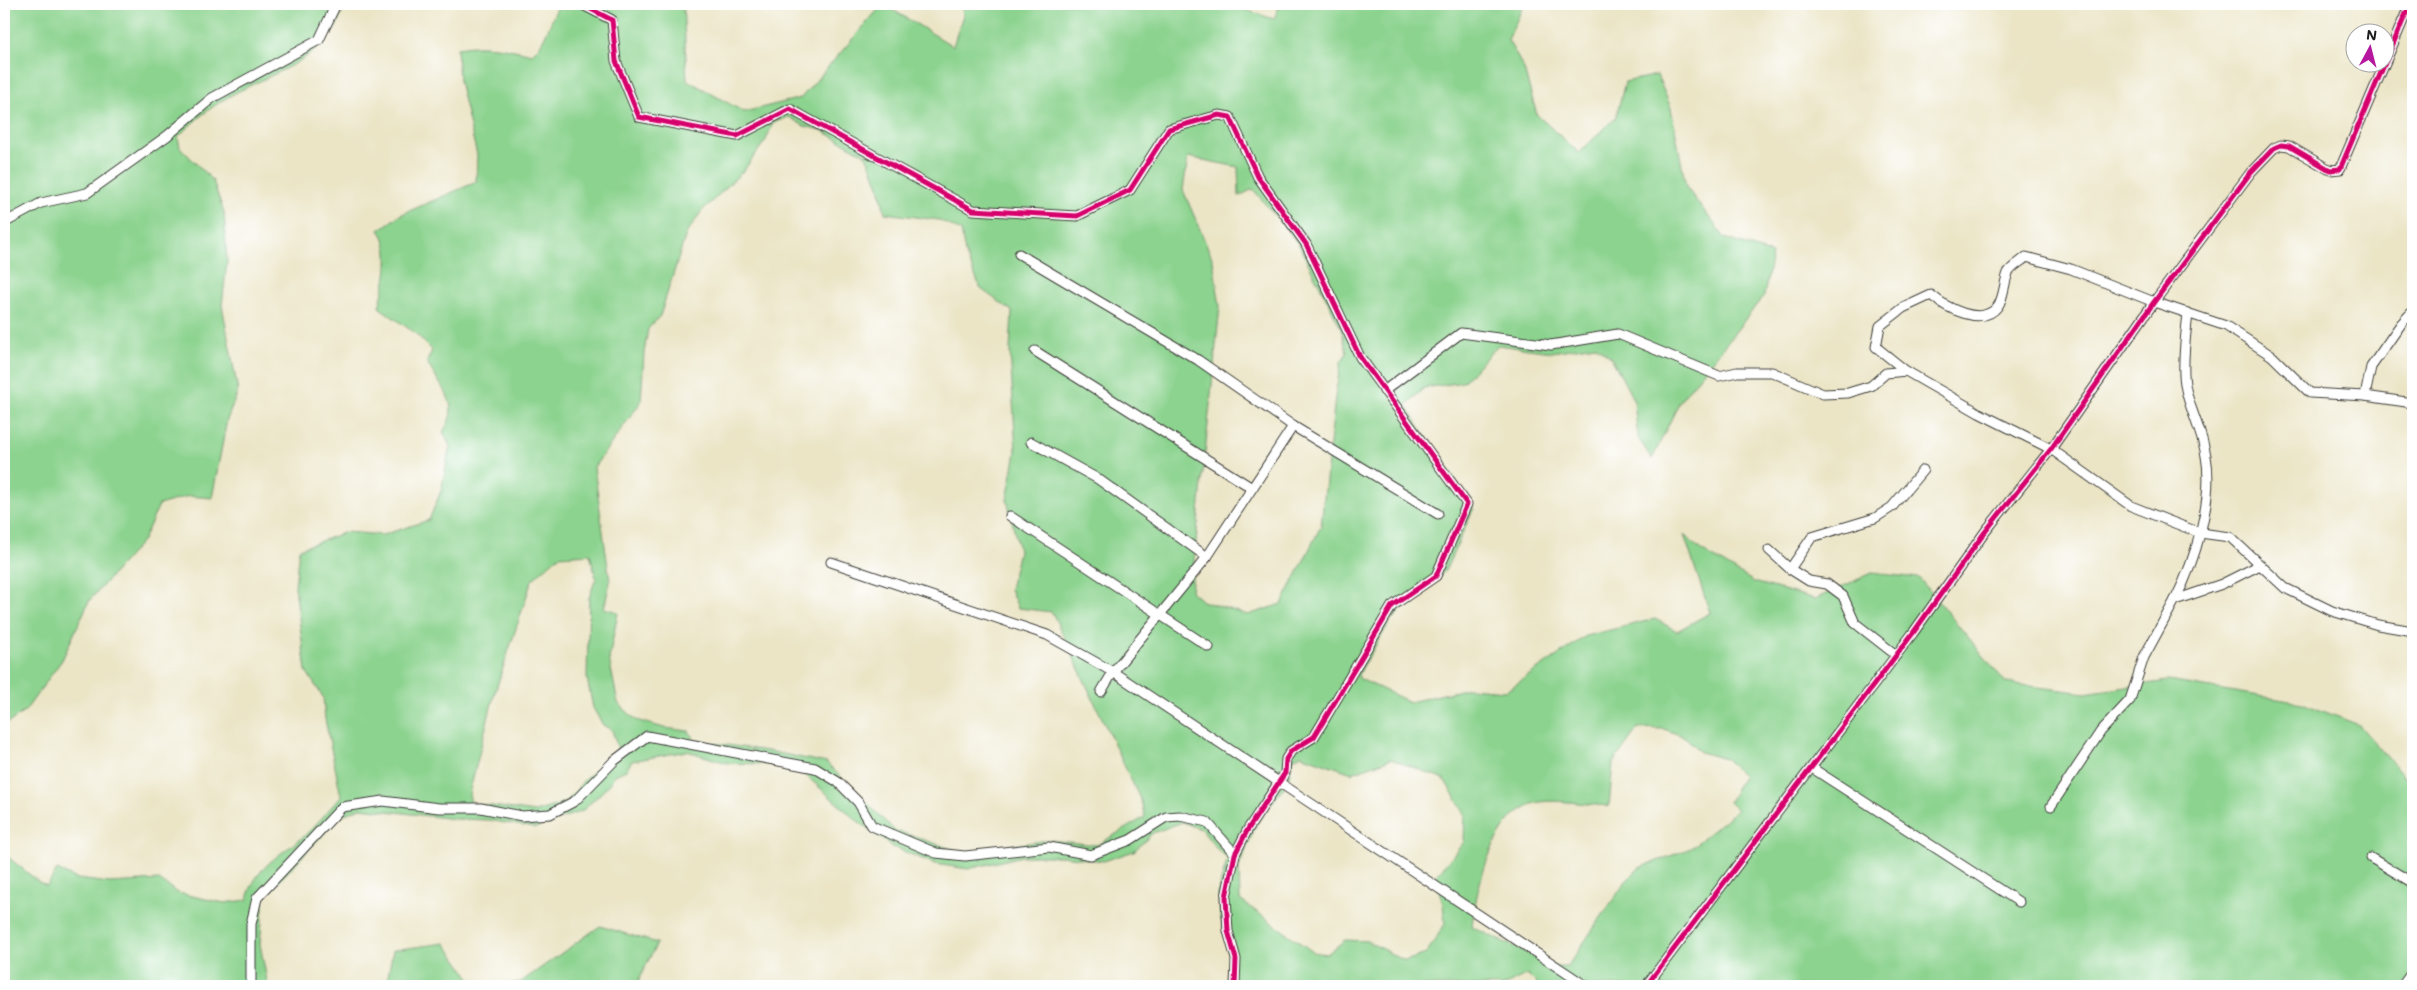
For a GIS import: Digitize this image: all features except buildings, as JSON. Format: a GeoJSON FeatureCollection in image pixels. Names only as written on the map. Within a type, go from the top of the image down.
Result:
{"type":"FeatureCollection","features":[{"type":"Feature","properties":{"kind":"street"},"geometry":{"type":"LineString","coordinates":[[4,223],[41,203],[87,193],[167,136],[212,98],[320,40],[336,4]]}},
{"type":"Feature","properties":{"kind":"street"},"geometry":{"type":"LineString","coordinates":[[580,4],[612,20],[616,61],[639,116],[737,136],[790,109],[973,210],[1077,216],[1130,190],[1169,129],[1219,115],[1230,117],[1258,177],[1306,244],[1360,357],[1467,504],[1436,576],[1392,606],[1314,737],[1292,751],[1286,759],[1285,773],[1248,829],[1235,854],[1226,897],[1228,931],[1236,959],[1235,986]]}},
{"type":"Feature","properties":{"kind":"street"},"geometry":{"type":"LineString","coordinates":[[1646,986],[1812,768],[1985,532],[2051,449],[2154,302],[2251,172],[2274,148],[2289,146],[2321,166],[2330,170],[2340,169],[2410,4]]}},
{"type":"Feature","properties":{"kind":"street"},"geometry":{"type":"LineString","coordinates":[[1019,254],[1198,360],[1293,426],[1438,514]]}},
{"type":"Feature","properties":{"kind":"street"},"geometry":{"type":"LineString","coordinates":[[2413,403],[2365,396],[2310,394],[2272,356],[2226,326],[2154,302],[2071,269],[2026,257],[2009,271],[1997,307],[1986,314],[1976,315],[1956,311],[1931,295],[1904,308],[1880,326],[1876,347],[1906,371],[1988,417],[2051,449],[2132,506],[2200,533],[2230,537],[2285,588],[2332,611],[2378,625],[2413,631]]}},
{"type":"Feature","properties":{"kind":"street"},"geometry":{"type":"LineString","coordinates":[[2365,396],[2371,367],[2400,324],[2413,311]]}},
{"type":"Feature","properties":{"kind":"street"},"geometry":{"type":"LineString","coordinates":[[2051,806],[2101,731],[2130,700],[2144,657],[2188,576],[2200,533],[2207,492],[2206,456],[2190,406],[2184,375],[2188,313]]}},
{"type":"Feature","properties":{"kind":"street"},"geometry":{"type":"LineString","coordinates":[[1384,391],[1462,333],[1551,345],[1618,334],[1719,376],[1737,372],[1772,372],[1823,394],[1848,393],[1871,386],[1886,373],[1906,371]]}},
{"type":"Feature","properties":{"kind":"street"},"geometry":{"type":"LineString","coordinates":[[1035,351],[1252,488]]}},
{"type":"Feature","properties":{"kind":"street"},"geometry":{"type":"LineString","coordinates":[[1100,692],[1113,672],[1207,557],[1293,426]]}},
{"type":"Feature","properties":{"kind":"street"},"geometry":{"type":"LineString","coordinates":[[1031,442],[1098,479],[1207,557]]}},
{"type":"Feature","properties":{"kind":"street"},"geometry":{"type":"LineString","coordinates":[[1790,569],[1812,537],[1874,518],[1892,507],[1923,470]]}},
{"type":"Feature","properties":{"kind":"street"},"geometry":{"type":"LineString","coordinates":[[1010,516],[1209,647]]}},
{"type":"Feature","properties":{"kind":"street"},"geometry":{"type":"LineString","coordinates":[[1769,550],[1790,569],[1809,581],[1827,584],[1843,596],[1855,622],[1896,655]]}},
{"type":"Feature","properties":{"kind":"street"},"geometry":{"type":"LineString","coordinates":[[831,562],[1047,635],[1113,672],[1586,986]]}},
{"type":"Feature","properties":{"kind":"street"},"geometry":{"type":"LineString","coordinates":[[2175,600],[2222,584],[2260,565]]}},
{"type":"Feature","properties":{"kind":"street"},"geometry":{"type":"LineString","coordinates":[[251,986],[251,924],[257,898],[342,807],[383,801],[438,808],[481,808],[522,816],[550,814],[575,801],[614,761],[647,736],[815,768],[838,782],[858,802],[872,826],[936,852],[965,856],[1049,848],[1091,855],[1130,840],[1166,817],[1180,816],[1207,822],[1235,854]]}},
{"type":"Feature","properties":{"kind":"street"},"geometry":{"type":"LineString","coordinates":[[1812,768],[2019,902]]}},
{"type":"Feature","properties":{"kind":"street"},"geometry":{"type":"LineString","coordinates":[[2371,858],[2413,883]]}},
{"type":"Feature","properties":{"kind":"street"},"geometry":{"type":"LineString","coordinates":[[2402,986],[2413,971]]}},
{"type":"Feature","properties":{"kind":"green space"},"geometry":{"type":"Polygon","coordinates":[[[4,4],[345,4],[335,29],[315,50],[291,66],[223,100],[199,117],[178,137],[180,147],[213,181],[224,213],[227,262],[222,305],[238,391],[227,420],[212,498],[189,496],[159,505],[143,540],[89,601],[62,660],[25,711],[4,726],[4,4]]]}},
{"type":"Feature","properties":{"kind":"green space"},"geometry":{"type":"Polygon","coordinates":[[[559,4],[683,4],[687,80],[744,112],[801,98],[883,4],[953,46],[963,15],[962,4],[1227,4],[1274,19],[1280,4],[1524,4],[1508,40],[1524,69],[1537,115],[1579,153],[1616,117],[1625,82],[1657,75],[1671,108],[1686,187],[1725,238],[1772,254],[1764,296],[1680,401],[1652,459],[1638,438],[1634,401],[1611,357],[1595,345],[1552,352],[1498,345],[1463,382],[1424,388],[1406,405],[1474,508],[1445,571],[1391,620],[1358,675],[1360,679],[1410,702],[1469,688],[1506,691],[1586,636],[1655,619],[1677,631],[1710,613],[1684,535],[1701,550],[1754,582],[1815,599],[1872,573],[1919,578],[2006,683],[2085,693],[2168,681],[2302,703],[2359,725],[2413,784],[2413,986],[1539,986],[1527,974],[1504,986],[1223,986],[1231,965],[1220,914],[1218,891],[1228,858],[1217,849],[1201,829],[1182,822],[1153,833],[1134,851],[1104,861],[1062,856],[1022,856],[968,869],[935,864],[893,847],[855,819],[801,771],[765,764],[727,763],[687,751],[632,761],[626,770],[615,775],[605,789],[582,811],[535,828],[489,820],[455,819],[360,808],[340,816],[264,897],[260,944],[268,986],[4,986],[4,854],[39,882],[47,886],[57,870],[77,879],[110,883],[159,880],[178,893],[224,903],[247,900],[262,870],[309,831],[341,796],[325,719],[323,697],[306,671],[295,587],[299,549],[346,532],[383,535],[429,520],[441,491],[450,446],[443,432],[449,421],[450,404],[443,388],[427,362],[432,350],[416,334],[379,307],[386,278],[387,257],[384,238],[379,230],[400,215],[476,182],[477,155],[459,81],[457,48],[485,46],[532,54],[541,44],[559,4]],[[789,117],[773,123],[766,140],[744,170],[701,212],[686,234],[660,316],[648,329],[644,353],[641,402],[594,467],[610,582],[604,608],[618,612],[609,659],[618,703],[636,720],[664,728],[689,731],[694,740],[773,752],[827,763],[894,830],[964,853],[1048,840],[1097,845],[1145,817],[1141,801],[1052,612],[1018,608],[1010,589],[1019,551],[1007,500],[1016,452],[1010,350],[1012,311],[981,289],[965,253],[961,231],[939,220],[885,213],[879,186],[866,155],[821,130],[804,126],[789,117]],[[1188,157],[1183,190],[1213,260],[1220,306],[1191,591],[1202,601],[1248,615],[1282,604],[1321,526],[1336,389],[1341,362],[1347,353],[1341,328],[1299,245],[1253,189],[1239,196],[1238,167],[1188,157]],[[590,554],[559,556],[532,580],[494,695],[469,794],[471,803],[535,812],[567,802],[584,780],[618,749],[612,730],[603,725],[593,708],[587,678],[589,598],[596,578],[590,554]],[[1638,728],[1613,763],[1609,806],[1547,801],[1524,808],[1511,819],[1499,835],[1483,872],[1472,927],[1557,967],[1567,967],[1626,881],[1639,868],[1691,848],[1737,810],[1729,802],[1743,776],[1726,759],[1700,752],[1685,737],[1664,729],[1638,728]],[[1301,755],[1293,759],[1288,782],[1257,823],[1239,867],[1240,900],[1313,952],[1327,954],[1345,940],[1367,941],[1405,961],[1426,954],[1445,924],[1443,904],[1435,877],[1464,842],[1465,814],[1444,779],[1391,759],[1352,773],[1301,755]]]}},
{"type":"Feature","properties":{"kind":"green space"},"geometry":{"type":"Polygon","coordinates":[[[600,926],[657,943],[636,986],[492,986],[521,982],[600,926]]]}},
{"type":"Feature","properties":{"kind":"green space"},"geometry":{"type":"Polygon","coordinates":[[[445,943],[476,986],[386,986],[393,950],[445,943]]]}},
{"type":"Feature","properties":{"kind":"cycle path"},"geometry":{"type":"LineString","coordinates":[[581,4],[612,20],[616,61],[639,117],[737,136],[790,109],[973,210],[1077,216],[1130,190],[1169,129],[1219,115],[1230,117],[1258,177],[1306,244],[1360,357],[1467,504],[1436,576],[1392,606],[1314,737],[1291,751],[1286,759],[1285,773],[1248,829],[1235,854],[1226,897],[1228,931],[1236,959],[1235,986]]}},
{"type":"Feature","properties":{"kind":"cycle path"},"geometry":{"type":"LineString","coordinates":[[1646,986],[1913,633],[1985,532],[2051,449],[2154,302],[2251,172],[2274,148],[2281,145],[2289,146],[2330,170],[2340,169],[2410,4]]}}]}
